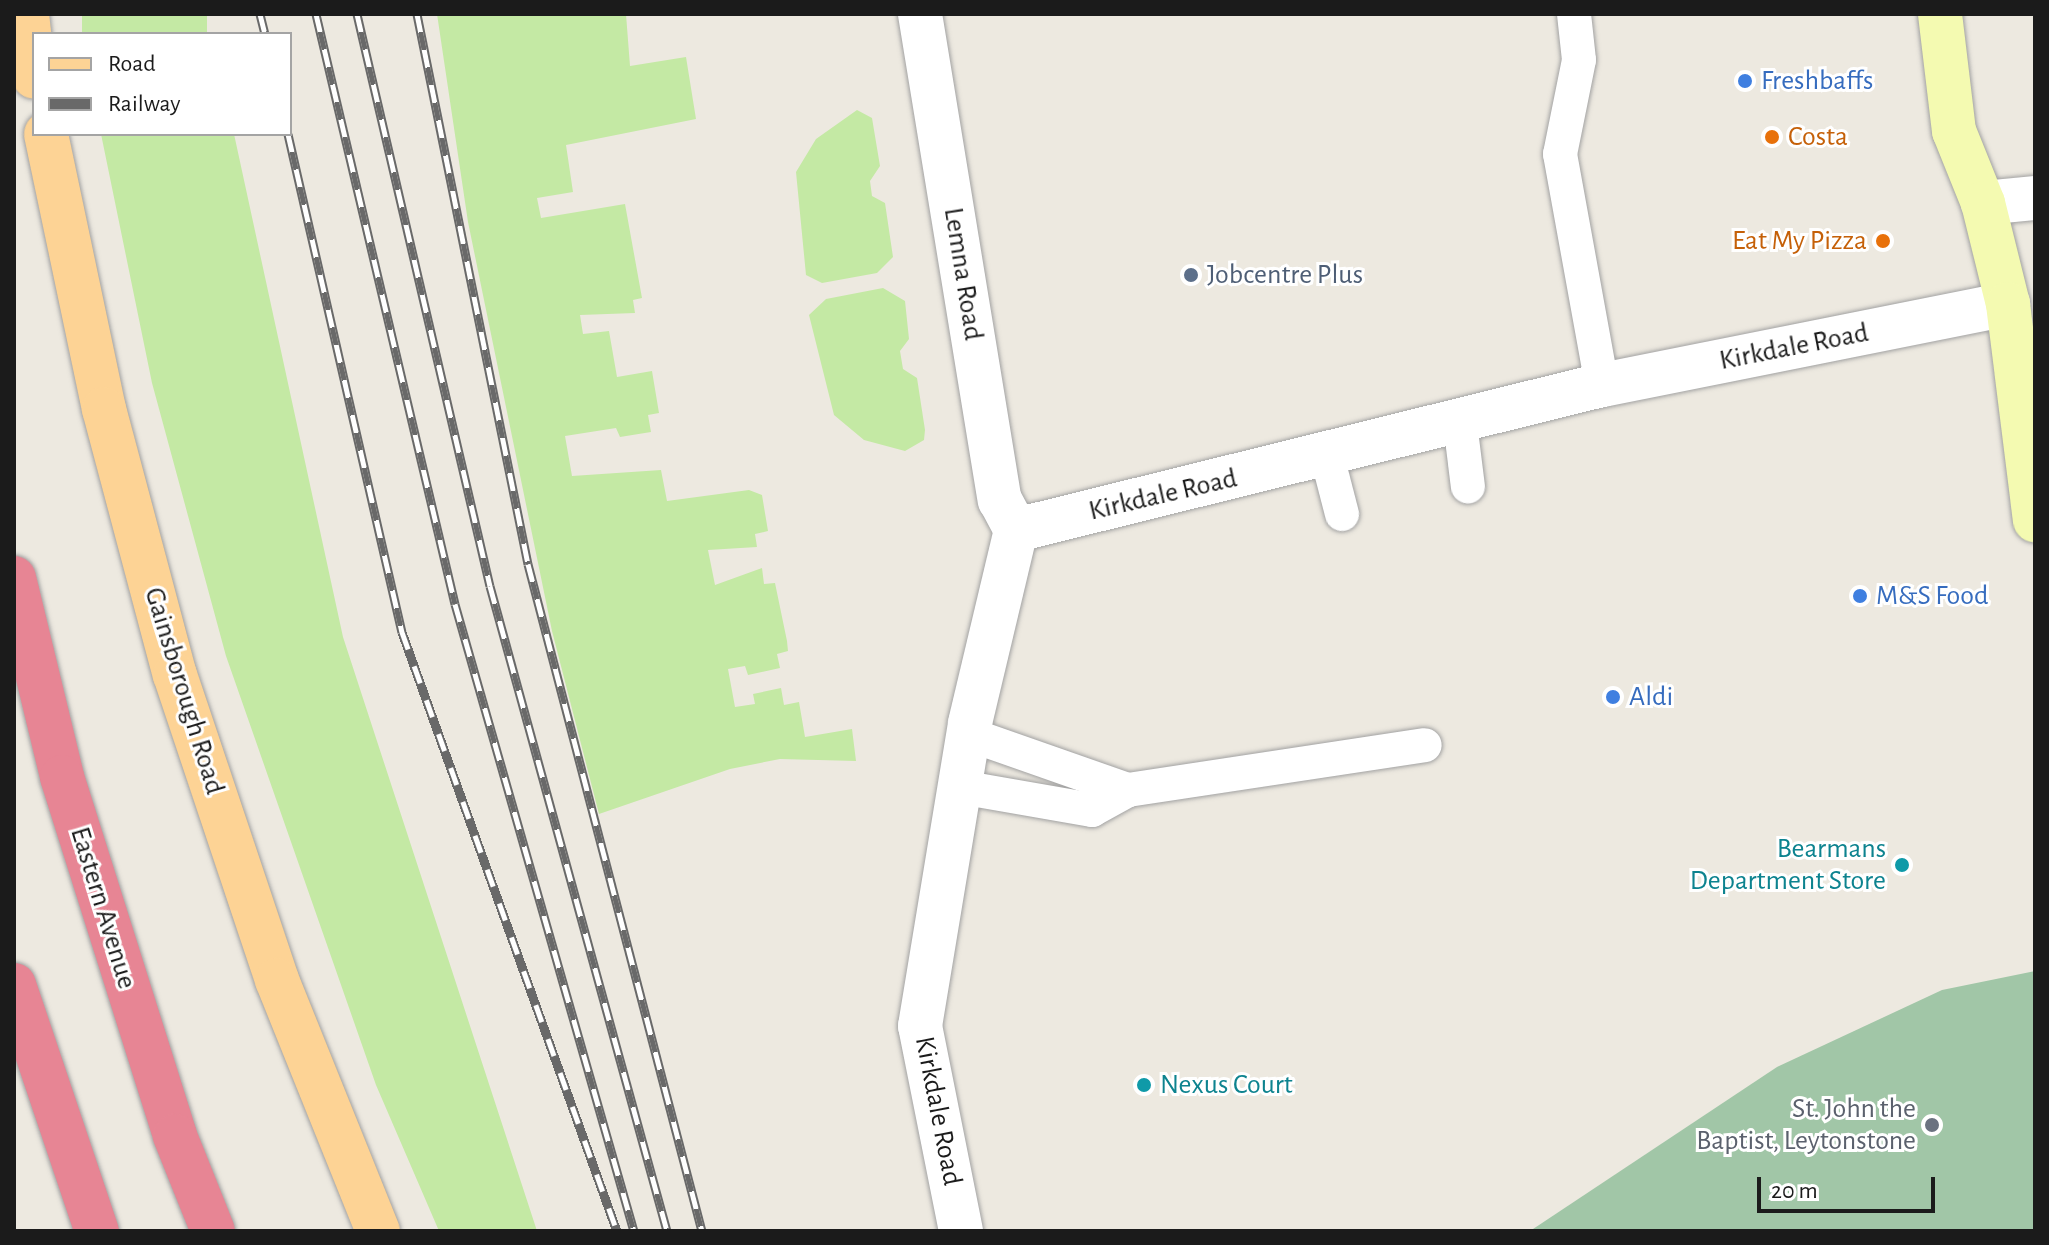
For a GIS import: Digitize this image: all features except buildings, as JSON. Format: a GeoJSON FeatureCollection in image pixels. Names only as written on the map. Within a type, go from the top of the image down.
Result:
{"type":"FeatureCollection","features":[{"type":"Feature","properties":{"kind":"highway","name":"Eastern Avenue"},"geometry":{"type":"LineString","coordinates":[[14,578],[62,777],[175,1136],[213,1231]]}},
{"type":"Feature","properties":{"kind":"highway"},"geometry":{"type":"LineString","coordinates":[[14,985],[97,1231]]}},
{"type":"Feature","properties":{"kind":"main road"},"geometry":{"type":"LineString","coordinates":[[27,14],[32,59]]}},
{"type":"Feature","properties":{"kind":"main road","name":"Gainsborough Road"},"geometry":{"type":"LineString","coordinates":[[46,136],[104,409],[175,675],[277,980],[378,1231]]}},
{"type":"Feature","properties":{"kind":"street","name":"Lemna Road"},"geometry":{"type":"LineString","coordinates":[[920,14],[1000,500],[1016,530]]}},
{"type":"Feature","properties":{"kind":"street"},"geometry":{"type":"LineString","coordinates":[[1940,14],[1954,131],[1983,203],[2008,304],[2035,520]]}},
{"type":"Feature","properties":{"kind":"street"},"geometry":{"type":"LineString","coordinates":[[1983,203],[2035,198]]}},
{"type":"Feature","properties":{"kind":"street","name":"Kirkdale Road"},"geometry":{"type":"LineString","coordinates":[[961,1231],[920,1026],[968,734],[1016,530],[1327,456],[1602,385],[2008,304]]}},
{"type":"Feature","properties":{"kind":"lane"},"geometry":{"type":"LineString","coordinates":[[1574,14],[1579,60],[1560,154],[1602,385]]}},
{"type":"Feature","properties":{"kind":"lane"},"geometry":{"type":"LineString","coordinates":[[1460,423],[1468,487]]}},
{"type":"Feature","properties":{"kind":"lane"},"geometry":{"type":"LineString","coordinates":[[1327,456],[1342,514]]}},
{"type":"Feature","properties":{"kind":"lane"},"geometry":{"type":"LineString","coordinates":[[968,734],[1128,790]]}},
{"type":"Feature","properties":{"kind":"lane"},"geometry":{"type":"LineString","coordinates":[[960,787],[1092,810],[1128,790],[1425,745]]}},
{"type":"Feature","properties":{"kind":"green space"},"geometry":{"type":"Polygon","coordinates":[[[82,14],[207,14],[207,32],[82,32],[82,14]]]}},
{"type":"Feature","properties":{"kind":"green space"},"geometry":{"type":"Polygon","coordinates":[[[437,14],[626,14],[630,66],[686,57],[696,119],[566,145],[573,192],[537,198],[541,218],[625,204],[642,298],[633,300],[635,313],[580,315],[583,334],[609,331],[617,377],[652,371],[659,413],[648,415],[651,432],[620,437],[616,428],[565,436],[572,476],[661,470],[667,501],[749,490],[762,495],[768,531],[755,534],[757,547],[708,550],[715,585],[762,568],[764,584],[775,583],[787,641],[788,651],[777,654],[780,668],[748,675],[745,666],[728,669],[735,707],[755,704],[753,694],[781,688],[784,705],[799,702],[805,737],[852,729],[856,761],[780,759],[730,769],[599,814],[552,631],[468,222],[437,14]]]}},
{"type":"Feature","properties":{"kind":"green space"},"geometry":{"type":"Polygon","coordinates":[[[857,110],[872,118],[880,166],[870,181],[872,196],[885,203],[893,257],[877,273],[822,283],[806,275],[796,172],[816,139],[857,110]]]}},
{"type":"Feature","properties":{"kind":"green space"},"geometry":{"type":"Polygon","coordinates":[[[101,136],[234,136],[343,637],[537,1231],[439,1231],[376,1085],[226,656],[152,383],[101,136]]]}},
{"type":"Feature","properties":{"kind":"green space"},"geometry":{"type":"Polygon","coordinates":[[[883,288],[905,301],[909,339],[900,351],[903,369],[917,378],[925,430],[924,440],[905,451],[864,440],[834,415],[809,315],[826,299],[883,288]]]}},
{"type":"Feature","properties":{"kind":"green space"},"geometry":{"type":"Polygon","coordinates":[[[2035,971],[2035,1231],[1530,1231],[1777,1067],[1942,990],[2035,971]]]}},
{"type":"Feature","properties":{"kind":"railway"},"geometry":{"type":"LineString","coordinates":[[260,14],[264,32]]}},
{"type":"Feature","properties":{"kind":"railway"},"geometry":{"type":"LineString","coordinates":[[316,14],[455,604],[634,1231]]}},
{"type":"Feature","properties":{"kind":"railway"},"geometry":{"type":"LineString","coordinates":[[357,14],[490,586],[667,1231]]}},
{"type":"Feature","properties":{"kind":"railway"},"geometry":{"type":"LineString","coordinates":[[417,14],[528,564],[702,1231]]}},
{"type":"Feature","properties":{"kind":"railway"},"geometry":{"type":"LineString","coordinates":[[288,136],[402,632],[617,1231]]}},
{"type":"Feature","properties":{"kind":"place","name":"Freshbaffs"},"geometry":{"type":"Point","coordinates":[1745,81]}},
{"type":"Feature","properties":{"kind":"place","name":"Costa"},"geometry":{"type":"Point","coordinates":[1772,137]}},
{"type":"Feature","properties":{"kind":"place","name":"Eat My Pizza"},"geometry":{"type":"Point","coordinates":[1883,241]}},
{"type":"Feature","properties":{"kind":"place","name":"Jobcentre Plus"},"geometry":{"type":"Point","coordinates":[1191,275]}},
{"type":"Feature","properties":{"kind":"place","name":"M&S Food"},"geometry":{"type":"Point","coordinates":[1860,596]}},
{"type":"Feature","properties":{"kind":"place","name":"Aldi"},"geometry":{"type":"Point","coordinates":[1613,697]}},
{"type":"Feature","properties":{"kind":"place","name":"Bearmans Department Store"},"geometry":{"type":"Point","coordinates":[1902,865]}},
{"type":"Feature","properties":{"kind":"place","name":"Nexus Court"},"geometry":{"type":"Point","coordinates":[1144,1085]}},
{"type":"Feature","properties":{"kind":"place","name":"St. John the Baptist, Leytonstone"},"geometry":{"type":"Point","coordinates":[1932,1125]}}]}
